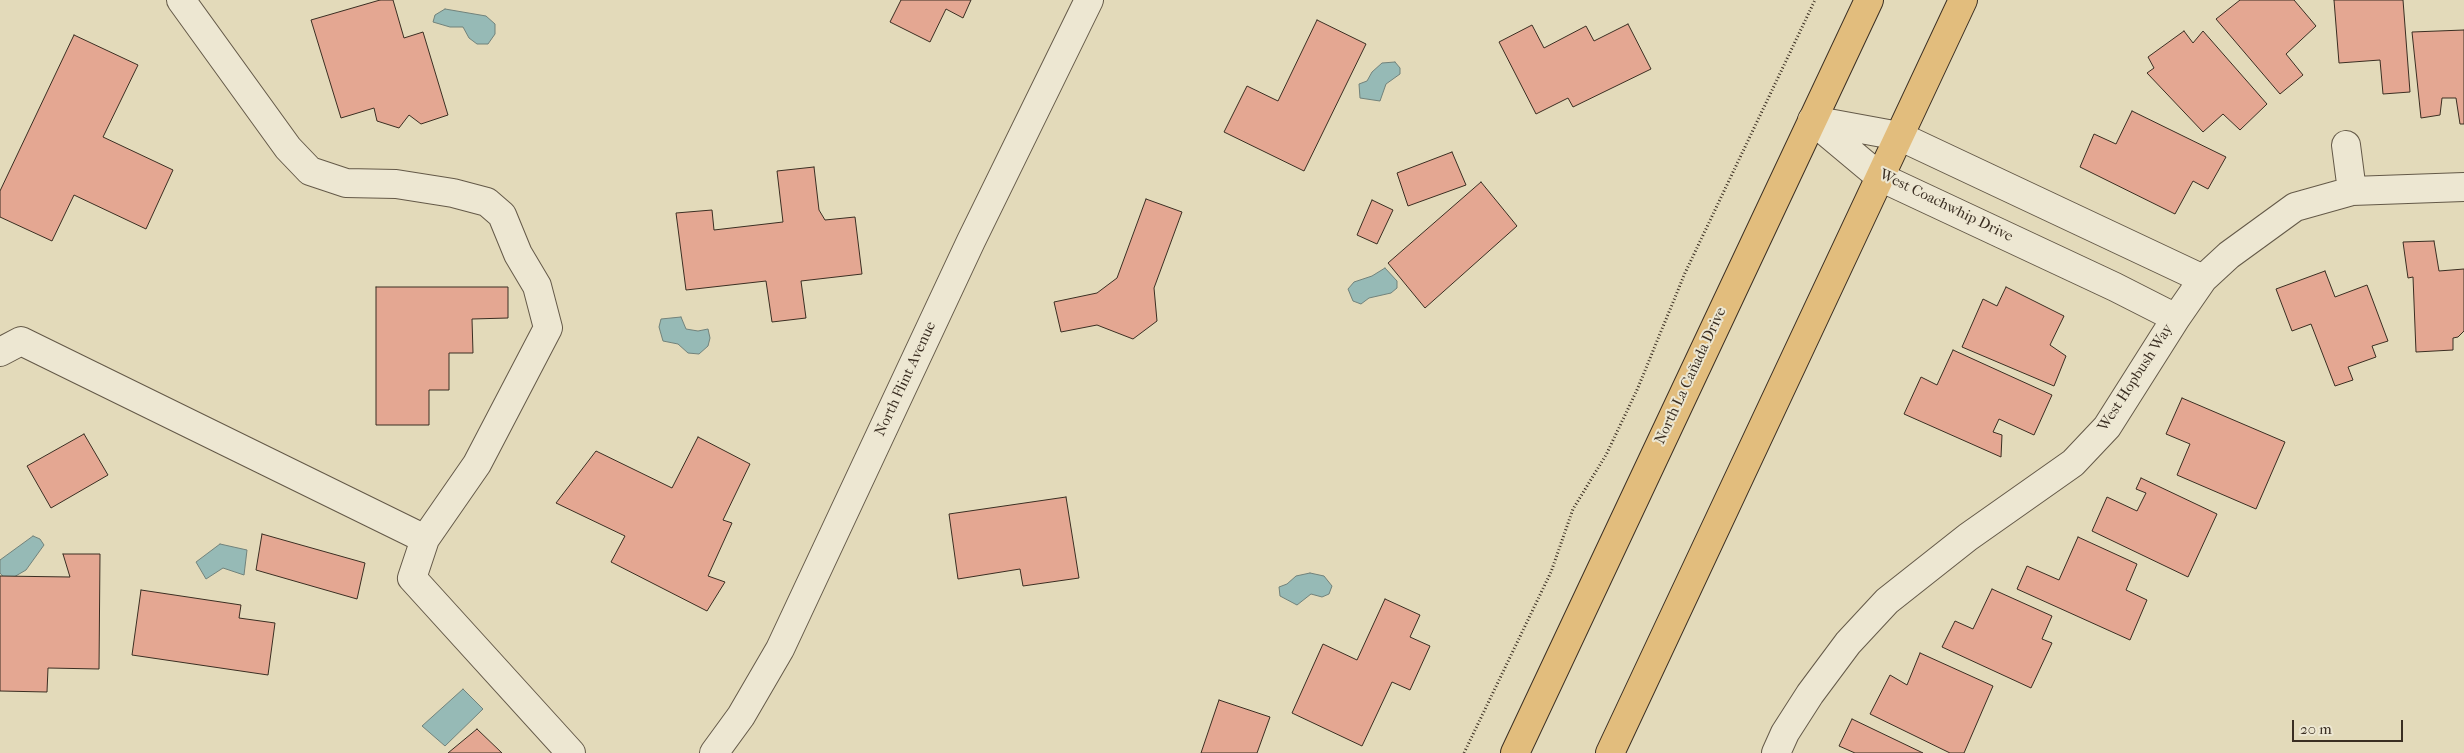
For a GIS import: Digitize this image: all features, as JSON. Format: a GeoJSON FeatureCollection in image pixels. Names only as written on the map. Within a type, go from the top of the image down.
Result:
{"type":"FeatureCollection","features":[{"type":"Feature","properties":{"kind":"main road","name":"North La Cañada Drive"},"geometry":{"type":"LineString","coordinates":[[1515,753],[1869,0]]}},
{"type":"Feature","properties":{"kind":"main road"},"geometry":{"type":"LineString","coordinates":[[1610,753],[1963,0]]}},
{"type":"Feature","properties":{"kind":"street"},"geometry":{"type":"LineString","coordinates":[[181,0],[288,148],[310,171],[346,183],[396,184],[453,193],[487,202],[502,215],[518,254],[537,286],[548,328],[477,464],[425,538],[412,578],[571,753]]}},
{"type":"Feature","properties":{"kind":"street","name":"North Flint Avenue"},"geometry":{"type":"LineString","coordinates":[[714,753],[741,716],[780,649],[971,241],[1089,0]]}},
{"type":"Feature","properties":{"kind":"street"},"geometry":{"type":"LineString","coordinates":[[1812,120],[1900,136],[2203,279]]}},
{"type":"Feature","properties":{"kind":"street","name":"West Coachwhip Drive"},"geometry":{"type":"LineString","coordinates":[[1812,120],[1880,176],[2115,287],[2176,318]]}},
{"type":"Feature","properties":{"kind":"street"},"geometry":{"type":"LineString","coordinates":[[2346,145],[2352,191]]}},
{"type":"Feature","properties":{"kind":"street","name":"West Hopbush Way"},"geometry":{"type":"LineString","coordinates":[[1776,753],[1785,733],[1810,694],[1848,643],[1887,601],[1968,537],[2073,463],[2094,441],[2112,420],[2176,318],[2203,279],[2236,250],[2296,207],[2352,191],[2464,187]]}},
{"type":"Feature","properties":{"kind":"street"},"geometry":{"type":"LineString","coordinates":[[0,352],[21,341],[425,538]]}},
{"type":"Feature","properties":{"kind":"path"},"geometry":{"type":"LineString","coordinates":[[1464,753],[1551,572],[1573,509],[1606,455],[1618,431],[1685,273],[1815,0]]}},
{"type":"Feature","properties":{"kind":"water"},"geometry":{"type":"Polygon","coordinates":[[[445,9],[486,16],[495,24],[495,34],[488,44],[477,44],[469,38],[463,27],[450,27],[433,22],[435,15],[445,9]]]}},
{"type":"Feature","properties":{"kind":"water"},"geometry":{"type":"Polygon","coordinates":[[[1395,62],[1400,68],[1400,74],[1386,84],[1380,101],[1360,98],[1359,84],[1367,81],[1372,72],[1382,63],[1395,62]]]}},
{"type":"Feature","properties":{"kind":"water"},"geometry":{"type":"Polygon","coordinates":[[[1385,268],[1397,281],[1397,288],[1391,293],[1369,298],[1361,304],[1353,301],[1348,289],[1354,282],[1372,276],[1385,268]]]}},
{"type":"Feature","properties":{"kind":"water"},"geometry":{"type":"Polygon","coordinates":[[[681,317],[686,329],[698,331],[708,329],[710,338],[708,346],[699,354],[688,353],[678,344],[663,341],[659,327],[661,319],[681,317]]]}},
{"type":"Feature","properties":{"kind":"water"},"geometry":{"type":"Polygon","coordinates":[[[33,536],[40,539],[44,545],[26,570],[7,581],[0,573],[0,560],[33,536]]]}},
{"type":"Feature","properties":{"kind":"water"},"geometry":{"type":"Polygon","coordinates":[[[220,544],[247,550],[244,575],[223,568],[206,579],[196,562],[220,544]]]}},
{"type":"Feature","properties":{"kind":"water"},"geometry":{"type":"Polygon","coordinates":[[[1310,573],[1324,576],[1332,586],[1329,594],[1322,597],[1311,594],[1297,605],[1280,596],[1279,587],[1287,584],[1296,576],[1310,573]]]}},
{"type":"Feature","properties":{"kind":"water"},"geometry":{"type":"Polygon","coordinates":[[[463,689],[483,709],[445,746],[422,726],[463,689]]]}},
{"type":"Feature","properties":{"kind":"building"},"geometry":{"type":"Polygon","coordinates":[[[380,0],[393,0],[404,38],[423,32],[448,115],[421,124],[409,115],[399,128],[377,121],[374,108],[341,118],[311,20],[380,0]]]}},
{"type":"Feature","properties":{"kind":"building"},"geometry":{"type":"Polygon","coordinates":[[[901,0],[971,0],[963,18],[946,9],[930,42],[890,22],[901,0]]]}},
{"type":"Feature","properties":{"kind":"building"},"geometry":{"type":"Polygon","coordinates":[[[2240,0],[2294,0],[2316,26],[2286,54],[2303,75],[2280,94],[2216,19],[2240,0]]]}},
{"type":"Feature","properties":{"kind":"building"},"geometry":{"type":"Polygon","coordinates":[[[2334,0],[2403,0],[2410,92],[2383,94],[2380,60],[2339,63],[2334,0]]]}},
{"type":"Feature","properties":{"kind":"building"},"geometry":{"type":"Polygon","coordinates":[[[1317,20],[1366,44],[1304,171],[1224,132],[1247,86],[1278,101],[1317,20]]]}},
{"type":"Feature","properties":{"kind":"building"},"geometry":{"type":"Polygon","coordinates":[[[1628,24],[1651,69],[1573,107],[1568,98],[1536,114],[1499,42],[1532,25],[1544,48],[1586,26],[1594,41],[1628,24]]]}},
{"type":"Feature","properties":{"kind":"building"},"geometry":{"type":"Polygon","coordinates":[[[2464,30],[2464,124],[2460,124],[2456,98],[2442,98],[2440,115],[2421,118],[2412,32],[2464,30]]]}},
{"type":"Feature","properties":{"kind":"building"},"geometry":{"type":"Polygon","coordinates":[[[2184,31],[2193,43],[2203,31],[2267,104],[2240,130],[2223,114],[2203,132],[2147,73],[2154,68],[2148,57],[2184,31]]]}},
{"type":"Feature","properties":{"kind":"building"},"geometry":{"type":"Polygon","coordinates":[[[74,35],[138,65],[103,137],[173,170],[146,229],[74,195],[52,241],[0,217],[0,191],[74,35]]]}},
{"type":"Feature","properties":{"kind":"building"},"geometry":{"type":"Polygon","coordinates":[[[2132,111],[2226,157],[2208,189],[2193,181],[2175,214],[2080,167],[2094,134],[2116,144],[2132,111]]]}},
{"type":"Feature","properties":{"kind":"building"},"geometry":{"type":"Polygon","coordinates":[[[1452,152],[1466,185],[1408,206],[1397,173],[1452,152]]]}},
{"type":"Feature","properties":{"kind":"building"},"geometry":{"type":"Polygon","coordinates":[[[814,167],[819,210],[825,220],[855,217],[862,274],[801,281],[806,318],[772,322],[766,281],[686,290],[676,213],[712,210],[714,230],[783,222],[777,171],[814,167]]]}},
{"type":"Feature","properties":{"kind":"building"},"geometry":{"type":"Polygon","coordinates":[[[1481,182],[1517,226],[1425,308],[1388,263],[1481,182]]]}},
{"type":"Feature","properties":{"kind":"building"},"geometry":{"type":"Polygon","coordinates":[[[1146,199],[1182,212],[1154,288],[1157,321],[1133,339],[1097,325],[1061,332],[1054,302],[1097,293],[1117,278],[1146,199]]]}},
{"type":"Feature","properties":{"kind":"building"},"geometry":{"type":"Polygon","coordinates":[[[1372,200],[1393,210],[1377,244],[1357,235],[1372,200]]]}},
{"type":"Feature","properties":{"kind":"building"},"geometry":{"type":"Polygon","coordinates":[[[2434,241],[2439,271],[2464,269],[2464,331],[2458,337],[2453,338],[2453,350],[2416,352],[2413,277],[2408,278],[2403,242],[2434,241]]]}},
{"type":"Feature","properties":{"kind":"building"},"geometry":{"type":"Polygon","coordinates":[[[2325,271],[2335,297],[2367,285],[2388,341],[2372,346],[2376,357],[2348,367],[2353,380],[2335,386],[2311,324],[2292,331],[2276,289],[2325,271]]]}},
{"type":"Feature","properties":{"kind":"building"},"geometry":{"type":"Polygon","coordinates":[[[376,287],[508,287],[508,318],[472,319],[473,353],[449,353],[449,390],[429,390],[429,425],[376,425],[376,287]]]}},
{"type":"Feature","properties":{"kind":"building"},"geometry":{"type":"Polygon","coordinates":[[[2006,287],[2064,316],[2050,345],[2066,356],[2054,386],[1962,347],[1983,299],[1997,306],[2006,287]]]}},
{"type":"Feature","properties":{"kind":"building"},"geometry":{"type":"Polygon","coordinates":[[[1953,350],[2052,395],[2034,435],[1999,419],[1993,432],[2002,435],[2001,457],[1904,414],[1921,377],[1937,385],[1953,350]]]}},
{"type":"Feature","properties":{"kind":"building"},"geometry":{"type":"Polygon","coordinates":[[[2182,398],[2285,442],[2256,509],[2177,475],[2190,444],[2166,434],[2182,398]]]}},
{"type":"Feature","properties":{"kind":"building"},"geometry":{"type":"Polygon","coordinates":[[[84,434],[108,475],[51,508],[27,466],[84,434]]]}},
{"type":"Feature","properties":{"kind":"building"},"geometry":{"type":"Polygon","coordinates":[[[698,437],[750,464],[723,520],[732,523],[708,576],[725,582],[707,611],[611,562],[625,536],[556,503],[596,451],[672,488],[698,437]]]}},
{"type":"Feature","properties":{"kind":"building"},"geometry":{"type":"Polygon","coordinates":[[[2141,478],[2217,514],[2188,577],[2092,531],[2107,497],[2137,511],[2146,493],[2136,489],[2141,478]]]}},
{"type":"Feature","properties":{"kind":"building"},"geometry":{"type":"Polygon","coordinates":[[[1066,497],[1079,578],[1023,586],[1020,569],[958,579],[949,514],[1066,497]]]}},
{"type":"Feature","properties":{"kind":"building"},"geometry":{"type":"Polygon","coordinates":[[[262,534],[365,563],[357,599],[256,570],[262,534]]]}},
{"type":"Feature","properties":{"kind":"building"},"geometry":{"type":"Polygon","coordinates":[[[2078,537],[2137,564],[2126,590],[2147,600],[2130,640],[2017,589],[2027,566],[2059,580],[2078,537]]]}},
{"type":"Feature","properties":{"kind":"building"},"geometry":{"type":"Polygon","coordinates":[[[63,554],[100,554],[99,669],[48,668],[47,692],[0,691],[0,576],[70,577],[63,554]]]}},
{"type":"Feature","properties":{"kind":"building"},"geometry":{"type":"Polygon","coordinates":[[[1992,589],[2052,616],[2042,639],[2052,643],[2031,688],[1942,647],[1955,621],[1973,629],[1992,589]]]}},
{"type":"Feature","properties":{"kind":"building"},"geometry":{"type":"Polygon","coordinates":[[[141,590],[241,605],[239,618],[275,623],[268,675],[132,655],[141,590]]]}},
{"type":"Feature","properties":{"kind":"building"},"geometry":{"type":"Polygon","coordinates":[[[1385,599],[1420,615],[1410,637],[1430,646],[1410,690],[1392,682],[1362,746],[1292,713],[1323,644],[1357,660],[1385,599]]]}},
{"type":"Feature","properties":{"kind":"building"},"geometry":{"type":"Polygon","coordinates":[[[1920,653],[1993,686],[1964,753],[1950,753],[1870,714],[1890,675],[1907,685],[1920,653]]]}},
{"type":"Feature","properties":{"kind":"building"},"geometry":{"type":"Polygon","coordinates":[[[1219,700],[1270,717],[1257,753],[1201,753],[1219,700]]]}},
{"type":"Feature","properties":{"kind":"building"},"geometry":{"type":"Polygon","coordinates":[[[1852,719],[1923,753],[1855,753],[1839,746],[1852,719]]]}},
{"type":"Feature","properties":{"kind":"building"},"geometry":{"type":"Polygon","coordinates":[[[477,729],[502,753],[448,753],[477,729]]]}}]}
